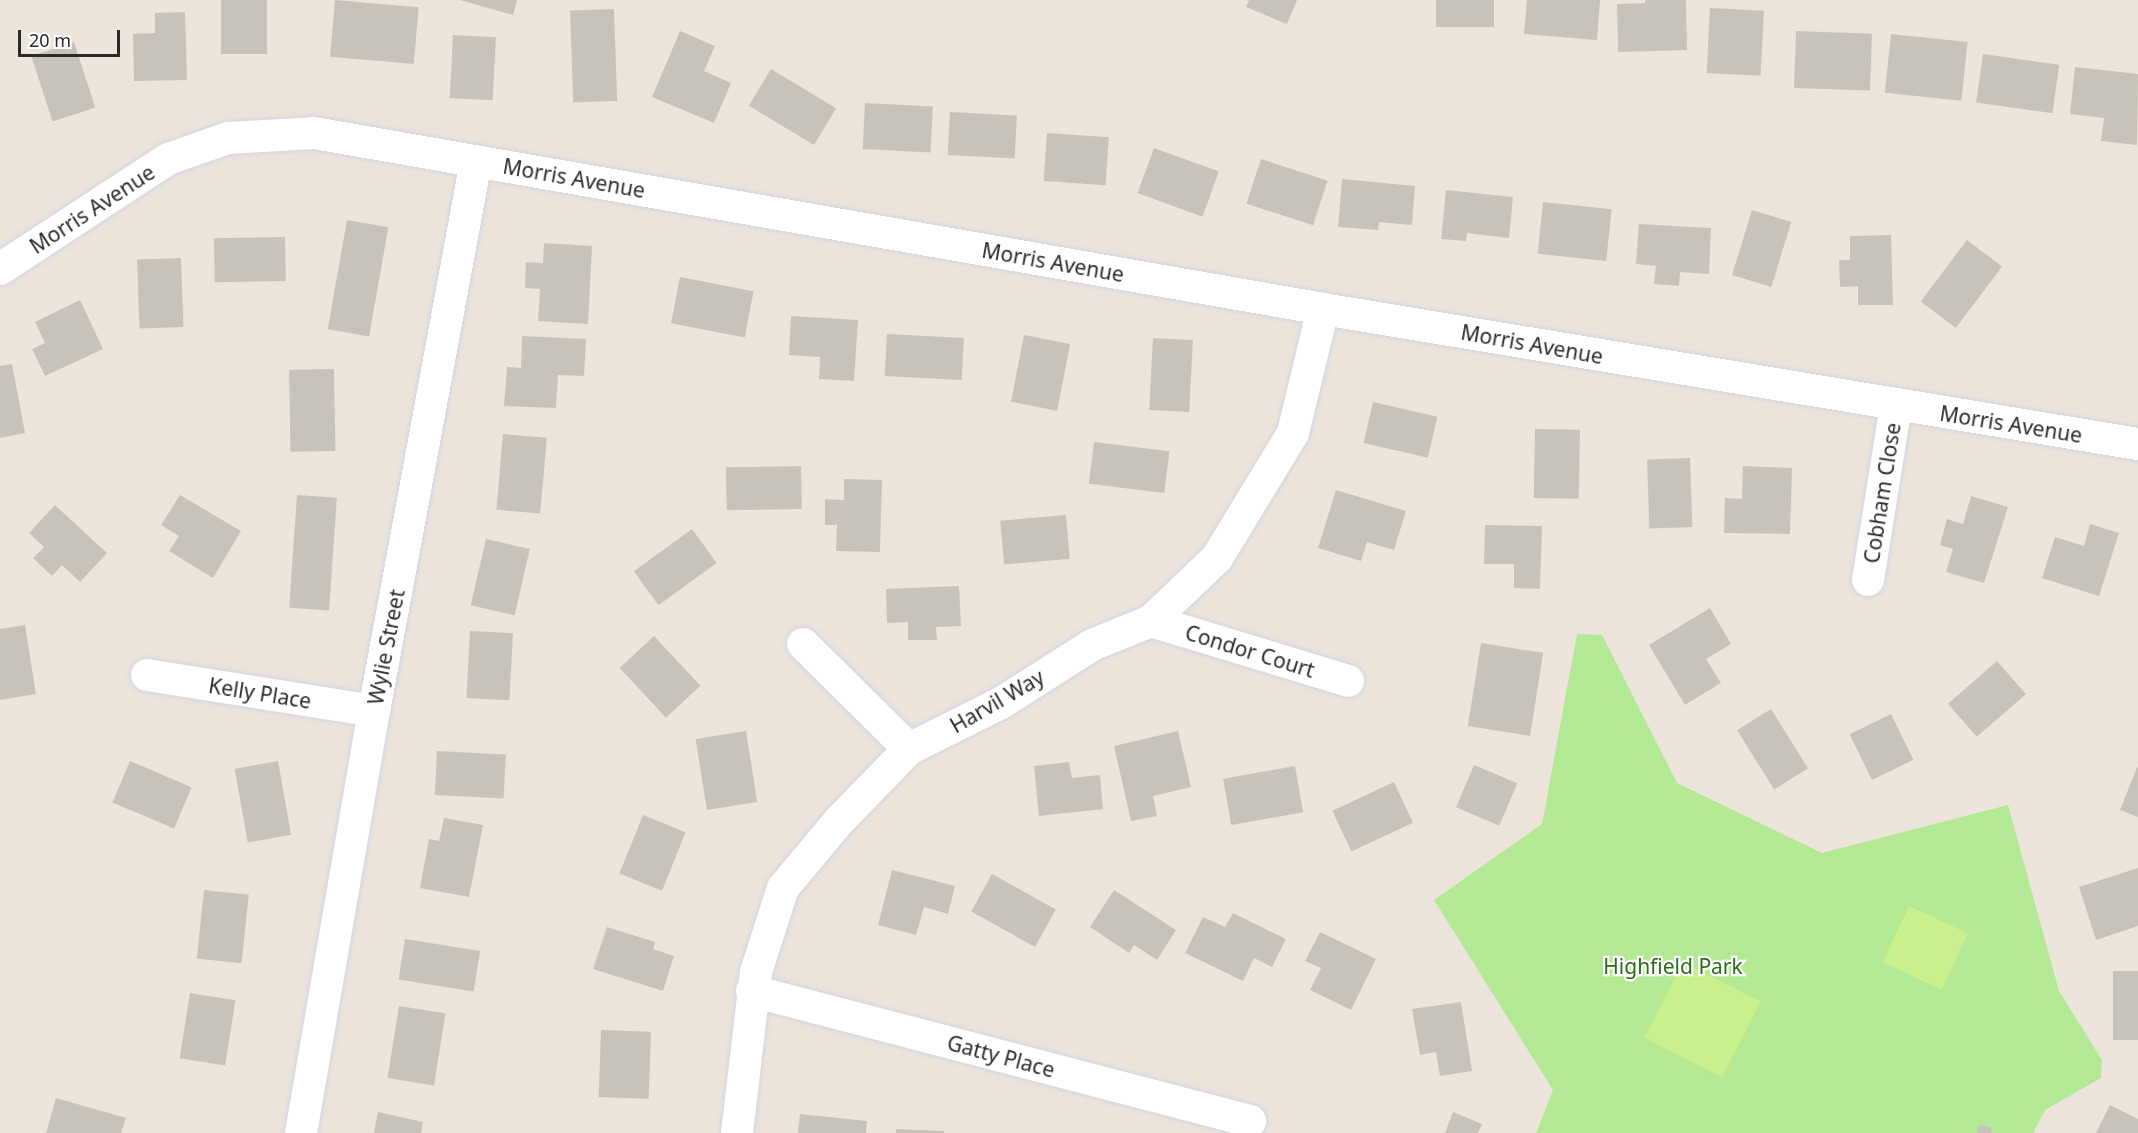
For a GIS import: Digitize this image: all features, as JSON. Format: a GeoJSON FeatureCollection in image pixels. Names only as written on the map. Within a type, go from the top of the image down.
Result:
{"type":"FeatureCollection","features":[{"type":"Feature","properties":{"kind":"street","name":"Morris Avenue"},"geometry":{"type":"LineString","coordinates":[[0,269],[168,159],[228,138],[314,133],[1323,309],[1896,406],[2138,444]]}},
{"type":"Feature","properties":{"kind":"street","name":"Wylie Street"},"geometry":{"type":"LineString","coordinates":[[301,1133],[374,711],[476,161]]}},
{"type":"Feature","properties":{"kind":"street","name":"Harvil Way"},"geometry":{"type":"LineString","coordinates":[[737,1133],[752,991],[783,888],[839,821],[909,749],[1000,703],[1092,645],[1151,621],[1216,558],[1293,433],[1323,309]]}},
{"type":"Feature","properties":{"kind":"street","name":"Cobham Close"},"geometry":{"type":"LineString","coordinates":[[1868,579],[1896,406]]}},
{"type":"Feature","properties":{"kind":"street","name":"Condor Court"},"geometry":{"type":"LineString","coordinates":[[1151,621],[1348,681]]}},
{"type":"Feature","properties":{"kind":"street"},"geometry":{"type":"LineString","coordinates":[[803,644],[909,749]]}},
{"type":"Feature","properties":{"kind":"street","name":"Kelly Place"},"geometry":{"type":"LineString","coordinates":[[147,675],[374,711]]}},
{"type":"Feature","properties":{"kind":"street","name":"Gatty Place"},"geometry":{"type":"LineString","coordinates":[[752,991],[1250,1121]]}},
{"type":"Feature","properties":{"kind":"green space","name":"Highfield Park"},"geometry":{"type":"Polygon","coordinates":[[[1577,634],[1602,635],[1677,783],[1822,853],[2008,805],[2059,991],[2102,1060],[2101,1078],[2045,1110],[2033,1133],[1536,1133],[1553,1090],[1434,900],[1542,824],[1577,634]]]}},
{"type":"Feature","properties":{"kind":"green space"},"geometry":{"type":"Polygon","coordinates":[[[1909,906],[1968,933],[1942,990],[1883,962],[1909,906]]]}},
{"type":"Feature","properties":{"kind":"green space"},"geometry":{"type":"Polygon","coordinates":[[[1683,962],[1761,1001],[1722,1077],[1644,1038],[1683,962]]]}},
{"type":"Feature","properties":{"kind":"building"},"geometry":{"type":"Polygon","coordinates":[[[221,0],[267,0],[267,54],[221,54],[221,0]]]}},
{"type":"Feature","properties":{"kind":"building"},"geometry":{"type":"Polygon","coordinates":[[[335,0],[419,7],[414,64],[330,57],[335,0]]]}},
{"type":"Feature","properties":{"kind":"building"},"geometry":{"type":"Polygon","coordinates":[[[460,0],[517,0],[513,15],[460,0]]]}},
{"type":"Feature","properties":{"kind":"building"},"geometry":{"type":"Polygon","coordinates":[[[1249,0],[1297,0],[1287,24],[1246,7],[1249,0]]]}},
{"type":"Feature","properties":{"kind":"building"},"geometry":{"type":"Polygon","coordinates":[[[1436,0],[1494,0],[1494,27],[1436,27],[1436,0]]]}},
{"type":"Feature","properties":{"kind":"building"},"geometry":{"type":"Polygon","coordinates":[[[1527,0],[1600,0],[1597,40],[1524,34],[1527,0]]]}},
{"type":"Feature","properties":{"kind":"building"},"geometry":{"type":"Polygon","coordinates":[[[1645,0],[1686,0],[1687,50],[1618,52],[1617,4],[1645,3],[1645,0]]]}},
{"type":"Feature","properties":{"kind":"building"},"geometry":{"type":"Polygon","coordinates":[[[1710,8],[1764,11],[1761,76],[1707,73],[1710,8]]]}},
{"type":"Feature","properties":{"kind":"building"},"geometry":{"type":"Polygon","coordinates":[[[614,9],[617,101],[573,102],[570,11],[614,9]]]}},
{"type":"Feature","properties":{"kind":"building"},"geometry":{"type":"Polygon","coordinates":[[[185,12],[187,80],[134,81],[133,34],[155,33],[155,13],[185,12]]]}},
{"type":"Feature","properties":{"kind":"building"},"geometry":{"type":"Polygon","coordinates":[[[680,31],[715,46],[704,71],[731,83],[714,123],[652,97],[680,31]]]}},
{"type":"Feature","properties":{"kind":"building"},"geometry":{"type":"Polygon","coordinates":[[[1796,31],[1872,34],[1870,91],[1794,88],[1796,31]]]}},
{"type":"Feature","properties":{"kind":"building"},"geometry":{"type":"Polygon","coordinates":[[[1891,34],[1968,42],[1961,101],[1885,93],[1891,34]]]}},
{"type":"Feature","properties":{"kind":"building"},"geometry":{"type":"Polygon","coordinates":[[[453,35],[496,37],[493,100],[450,98],[453,35]]]}},
{"type":"Feature","properties":{"kind":"building"},"geometry":{"type":"Polygon","coordinates":[[[74,42],[95,108],[53,122],[31,56],[74,42]]]}},
{"type":"Feature","properties":{"kind":"building"},"geometry":{"type":"Polygon","coordinates":[[[1983,54],[2059,65],[2052,113],[1976,103],[1983,54]]]}},
{"type":"Feature","properties":{"kind":"building"},"geometry":{"type":"Polygon","coordinates":[[[2075,67],[2138,74],[2137,145],[2101,141],[2104,118],[2070,114],[2075,67]]]}},
{"type":"Feature","properties":{"kind":"building"},"geometry":{"type":"Polygon","coordinates":[[[771,69],[836,108],[814,145],[749,106],[771,69]]]}},
{"type":"Feature","properties":{"kind":"building"},"geometry":{"type":"Polygon","coordinates":[[[865,103],[933,107],[930,152],[863,149],[865,103]]]}},
{"type":"Feature","properties":{"kind":"building"},"geometry":{"type":"Polygon","coordinates":[[[950,112],[1017,116],[1015,158],[948,155],[950,112]]]}},
{"type":"Feature","properties":{"kind":"building"},"geometry":{"type":"Polygon","coordinates":[[[1047,133],[1109,137],[1106,185],[1044,181],[1047,133]]]}},
{"type":"Feature","properties":{"kind":"building"},"geometry":{"type":"Polygon","coordinates":[[[1154,148],[1219,172],[1202,217],[1138,193],[1154,148]]]}},
{"type":"Feature","properties":{"kind":"building"},"geometry":{"type":"Polygon","coordinates":[[[1261,159],[1328,181],[1313,225],[1246,204],[1261,159]]]}},
{"type":"Feature","properties":{"kind":"building"},"geometry":{"type":"Polygon","coordinates":[[[1342,179],[1415,186],[1412,225],[1379,222],[1378,230],[1338,227],[1342,179]]]}},
{"type":"Feature","properties":{"kind":"building"},"geometry":{"type":"Polygon","coordinates":[[[1446,190],[1513,197],[1509,238],[1467,233],[1466,241],[1441,239],[1446,190]]]}},
{"type":"Feature","properties":{"kind":"building"},"geometry":{"type":"Polygon","coordinates":[[[1543,202],[1612,209],[1606,261],[1538,254],[1543,202]]]}},
{"type":"Feature","properties":{"kind":"building"},"geometry":{"type":"Polygon","coordinates":[[[1752,210],[1791,222],[1771,287],[1732,275],[1752,210]]]}},
{"type":"Feature","properties":{"kind":"building"},"geometry":{"type":"Polygon","coordinates":[[[347,220],[388,227],[369,337],[328,329],[347,220]]]}},
{"type":"Feature","properties":{"kind":"building"},"geometry":{"type":"Polygon","coordinates":[[[1639,224],[1711,228],[1709,274],[1680,272],[1679,286],[1654,284],[1656,266],[1636,264],[1639,224]]]}},
{"type":"Feature","properties":{"kind":"building"},"geometry":{"type":"Polygon","coordinates":[[[1891,235],[1893,305],[1858,305],[1858,286],[1840,287],[1839,260],[1850,260],[1850,236],[1891,235]]]}},
{"type":"Feature","properties":{"kind":"building"},"geometry":{"type":"Polygon","coordinates":[[[285,237],[286,281],[215,282],[214,238],[285,237]]]}},
{"type":"Feature","properties":{"kind":"building"},"geometry":{"type":"Polygon","coordinates":[[[1967,240],[2002,266],[1956,328],[1921,301],[1967,240]]]}},
{"type":"Feature","properties":{"kind":"building"},"geometry":{"type":"Polygon","coordinates":[[[544,243],[592,246],[588,324],[538,321],[540,289],[525,288],[526,262],[543,263],[544,243]]]}},
{"type":"Feature","properties":{"kind":"building"},"geometry":{"type":"Polygon","coordinates":[[[181,258],[183,327],[139,328],[137,260],[181,258]]]}},
{"type":"Feature","properties":{"kind":"building"},"geometry":{"type":"Polygon","coordinates":[[[680,277],[754,291],[745,337],[671,323],[680,277]]]}},
{"type":"Feature","properties":{"kind":"building"},"geometry":{"type":"Polygon","coordinates":[[[80,300],[103,349],[45,376],[32,349],[45,343],[35,322],[80,300]]]}},
{"type":"Feature","properties":{"kind":"building"},"geometry":{"type":"Polygon","coordinates":[[[791,316],[858,320],[854,381],[819,379],[820,357],[789,355],[791,316]]]}},
{"type":"Feature","properties":{"kind":"building"},"geometry":{"type":"Polygon","coordinates":[[[887,334],[964,338],[962,380],[885,376],[887,334]]]}},
{"type":"Feature","properties":{"kind":"building"},"geometry":{"type":"Polygon","coordinates":[[[1024,335],[1070,344],[1057,411],[1011,402],[1024,335]]]}},
{"type":"Feature","properties":{"kind":"building"},"geometry":{"type":"Polygon","coordinates":[[[522,336],[586,339],[584,376],[558,375],[556,408],[504,406],[507,367],[521,368],[522,336]]]}},
{"type":"Feature","properties":{"kind":"building"},"geometry":{"type":"Polygon","coordinates":[[[1153,338],[1193,340],[1189,412],[1149,410],[1153,338]]]}},
{"type":"Feature","properties":{"kind":"building"},"geometry":{"type":"Polygon","coordinates":[[[12,364],[25,433],[0,438],[0,366],[12,364]]]}},
{"type":"Feature","properties":{"kind":"building"},"geometry":{"type":"Polygon","coordinates":[[[334,369],[335,451],[290,452],[289,370],[334,369]]]}},
{"type":"Feature","properties":{"kind":"building"},"geometry":{"type":"Polygon","coordinates":[[[1373,402],[1437,417],[1428,458],[1364,443],[1373,402]]]}},
{"type":"Feature","properties":{"kind":"building"},"geometry":{"type":"Polygon","coordinates":[[[1535,429],[1580,430],[1579,499],[1534,498],[1535,429]]]}},
{"type":"Feature","properties":{"kind":"building"},"geometry":{"type":"Polygon","coordinates":[[[503,434],[547,438],[540,514],[496,510],[503,434]]]}},
{"type":"Feature","properties":{"kind":"building"},"geometry":{"type":"Polygon","coordinates":[[[1094,442],[1169,451],[1164,493],[1089,484],[1094,442]]]}},
{"type":"Feature","properties":{"kind":"building"},"geometry":{"type":"Polygon","coordinates":[[[1690,458],[1692,527],[1649,528],[1647,460],[1690,458]]]}},
{"type":"Feature","properties":{"kind":"building"},"geometry":{"type":"Polygon","coordinates":[[[801,466],[802,509],[727,510],[726,467],[801,466]]]}},
{"type":"Feature","properties":{"kind":"building"},"geometry":{"type":"Polygon","coordinates":[[[1743,466],[1792,468],[1790,534],[1724,533],[1725,498],[1742,499],[1743,466]]]}},
{"type":"Feature","properties":{"kind":"building"},"geometry":{"type":"Polygon","coordinates":[[[844,479],[882,480],[880,552],[836,551],[837,525],[825,525],[825,499],[844,500],[844,479]]]}},
{"type":"Feature","properties":{"kind":"building"},"geometry":{"type":"Polygon","coordinates":[[[1336,490],[1406,511],[1394,550],[1367,542],[1361,561],[1318,548],[1336,490]]]}},
{"type":"Feature","properties":{"kind":"building"},"geometry":{"type":"Polygon","coordinates":[[[180,495],[241,531],[213,578],[169,551],[179,536],[161,525],[180,495]]]}},
{"type":"Feature","properties":{"kind":"building"},"geometry":{"type":"Polygon","coordinates":[[[297,495],[337,498],[329,611],[289,608],[297,495]]]}},
{"type":"Feature","properties":{"kind":"building"},"geometry":{"type":"Polygon","coordinates":[[[1971,496],[2008,507],[1984,583],[1946,572],[1953,549],[1940,545],[1947,519],[1963,524],[1971,496]]]}},
{"type":"Feature","properties":{"kind":"building"},"geometry":{"type":"Polygon","coordinates":[[[55,505],[107,553],[80,582],[62,565],[52,576],[33,558],[44,547],[29,533],[55,505]]]}},
{"type":"Feature","properties":{"kind":"building"},"geometry":{"type":"Polygon","coordinates":[[[1066,515],[1070,559],[1004,565],[1000,521],[1066,515]]]}},
{"type":"Feature","properties":{"kind":"building"},"geometry":{"type":"Polygon","coordinates":[[[2090,524],[2119,533],[2099,596],[2042,578],[2055,537],[2084,546],[2090,524]]]}},
{"type":"Feature","properties":{"kind":"building"},"geometry":{"type":"Polygon","coordinates":[[[1485,525],[1542,526],[1540,589],[1514,588],[1514,564],[1484,564],[1485,525]]]}},
{"type":"Feature","properties":{"kind":"building"},"geometry":{"type":"Polygon","coordinates":[[[692,529],[717,563],[658,605],[634,571],[692,529]]]}},
{"type":"Feature","properties":{"kind":"building"},"geometry":{"type":"Polygon","coordinates":[[[486,539],[530,549],[515,615],[471,605],[486,539]]]}},
{"type":"Feature","properties":{"kind":"building"},"geometry":{"type":"Polygon","coordinates":[[[959,586],[961,626],[936,627],[937,640],[908,640],[908,622],[887,623],[886,589],[959,586]]]}},
{"type":"Feature","properties":{"kind":"building"},"geometry":{"type":"Polygon","coordinates":[[[1710,608],[1731,644],[1706,659],[1721,683],[1685,705],[1649,645],[1710,608]]]}},
{"type":"Feature","properties":{"kind":"building"},"geometry":{"type":"Polygon","coordinates":[[[25,625],[36,694],[0,700],[0,629],[25,625]]]}},
{"type":"Feature","properties":{"kind":"building"},"geometry":{"type":"Polygon","coordinates":[[[470,631],[513,633],[509,700],[466,698],[470,631]]]}},
{"type":"Feature","properties":{"kind":"building"},"geometry":{"type":"Polygon","coordinates":[[[654,636],[700,686],[666,718],[620,668],[654,636]]]}},
{"type":"Feature","properties":{"kind":"building"},"geometry":{"type":"Polygon","coordinates":[[[1481,643],[1543,653],[1530,736],[1468,726],[1481,643]]]}},
{"type":"Feature","properties":{"kind":"building"},"geometry":{"type":"Polygon","coordinates":[[[1997,661],[2026,694],[1977,737],[1948,704],[1997,661]]]}},
{"type":"Feature","properties":{"kind":"building"},"geometry":{"type":"Polygon","coordinates":[[[1771,709],[1808,768],[1774,790],[1737,730],[1771,709]]]}},
{"type":"Feature","properties":{"kind":"building"},"geometry":{"type":"Polygon","coordinates":[[[1891,714],[1913,760],[1872,780],[1850,734],[1891,714]]]}},
{"type":"Feature","properties":{"kind":"building"},"geometry":{"type":"Polygon","coordinates":[[[746,731],[757,802],[707,810],[696,739],[746,731]]]}},
{"type":"Feature","properties":{"kind":"building"},"geometry":{"type":"Polygon","coordinates":[[[1178,731],[1191,787],[1153,796],[1157,816],[1131,821],[1114,746],[1178,731]]]}},
{"type":"Feature","properties":{"kind":"building"},"geometry":{"type":"Polygon","coordinates":[[[437,751],[506,755],[504,799],[435,795],[437,751]]]}},
{"type":"Feature","properties":{"kind":"building"},"geometry":{"type":"Polygon","coordinates":[[[130,761],[192,787],[174,829],[112,802],[130,761]]]}},
{"type":"Feature","properties":{"kind":"building"},"geometry":{"type":"Polygon","coordinates":[[[278,761],[291,835],[248,843],[235,769],[278,761]]]}},
{"type":"Feature","properties":{"kind":"building"},"geometry":{"type":"Polygon","coordinates":[[[1069,762],[1072,778],[1100,775],[1103,809],[1039,816],[1034,766],[1069,762]]]}},
{"type":"Feature","properties":{"kind":"building"},"geometry":{"type":"Polygon","coordinates":[[[1474,765],[1517,783],[1499,826],[1456,807],[1474,765]]]}},
{"type":"Feature","properties":{"kind":"building"},"geometry":{"type":"Polygon","coordinates":[[[2138,765],[2138,817],[2120,810],[2138,765]]]}},
{"type":"Feature","properties":{"kind":"building"},"geometry":{"type":"Polygon","coordinates":[[[1295,766],[1303,812],[1231,825],[1223,779],[1295,766]]]}},
{"type":"Feature","properties":{"kind":"building"},"geometry":{"type":"Polygon","coordinates":[[[1394,782],[1413,823],[1351,852],[1332,811],[1394,782]]]}},
{"type":"Feature","properties":{"kind":"building"},"geometry":{"type":"Polygon","coordinates":[[[643,815],[686,832],[662,891],[619,873],[643,815]]]}},
{"type":"Feature","properties":{"kind":"building"},"geometry":{"type":"Polygon","coordinates":[[[444,818],[483,825],[469,897],[420,888],[429,839],[439,841],[444,818]]]}},
{"type":"Feature","properties":{"kind":"building"},"geometry":{"type":"Polygon","coordinates":[[[2138,868],[2138,926],[2096,940],[2079,887],[2138,868]]]}},
{"type":"Feature","properties":{"kind":"building"},"geometry":{"type":"Polygon","coordinates":[[[892,870],[955,886],[948,914],[924,907],[916,935],[878,925],[892,870]]]}},
{"type":"Feature","properties":{"kind":"building"},"geometry":{"type":"Polygon","coordinates":[[[992,874],[1056,909],[1035,947],[971,912],[992,874]]]}},
{"type":"Feature","properties":{"kind":"building"},"geometry":{"type":"Polygon","coordinates":[[[204,890],[249,895],[242,963],[197,959],[204,890]]]}},
{"type":"Feature","properties":{"kind":"building"},"geometry":{"type":"Polygon","coordinates":[[[1114,890],[1176,930],[1157,960],[1134,945],[1129,953],[1090,927],[1114,890]]]}},
{"type":"Feature","properties":{"kind":"building"},"geometry":{"type":"Polygon","coordinates":[[[1233,913],[1286,939],[1272,967],[1254,958],[1243,981],[1185,953],[1203,917],[1225,927],[1233,913]]]}},
{"type":"Feature","properties":{"kind":"building"},"geometry":{"type":"Polygon","coordinates":[[[607,927],[655,942],[653,949],[674,956],[663,991],[593,969],[607,927]]]}},
{"type":"Feature","properties":{"kind":"building"},"geometry":{"type":"Polygon","coordinates":[[[1320,932],[1376,959],[1351,1010],[1310,990],[1321,968],[1305,961],[1320,932]]]}},
{"type":"Feature","properties":{"kind":"building"},"geometry":{"type":"Polygon","coordinates":[[[405,939],[480,951],[474,991],[399,979],[405,939]]]}},
{"type":"Feature","properties":{"kind":"building"},"geometry":{"type":"Polygon","coordinates":[[[2113,971],[2138,971],[2138,1040],[2113,1040],[2113,971]]]}},
{"type":"Feature","properties":{"kind":"building"},"geometry":{"type":"Polygon","coordinates":[[[190,993],[235,1000],[225,1065],[180,1058],[190,993]]]}},
{"type":"Feature","properties":{"kind":"building"},"geometry":{"type":"Polygon","coordinates":[[[1461,1002],[1472,1071],[1440,1076],[1436,1052],[1420,1055],[1412,1009],[1461,1002]]]}},
{"type":"Feature","properties":{"kind":"building"},"geometry":{"type":"Polygon","coordinates":[[[399,1006],[445,1013],[434,1085],[388,1078],[399,1006]]]}},
{"type":"Feature","properties":{"kind":"building"},"geometry":{"type":"Polygon","coordinates":[[[601,1030],[651,1032],[649,1099],[599,1097],[601,1030]]]}},
{"type":"Feature","properties":{"kind":"building"},"geometry":{"type":"Polygon","coordinates":[[[56,1098],[126,1118],[121,1133],[46,1133],[56,1098]]]}},
{"type":"Feature","properties":{"kind":"building"},"geometry":{"type":"Polygon","coordinates":[[[2110,1105],[2138,1119],[2138,1133],[2096,1133],[2110,1105]]]}},
{"type":"Feature","properties":{"kind":"building"},"geometry":{"type":"Polygon","coordinates":[[[378,1112],[423,1122],[421,1133],[374,1133],[378,1112]]]}},
{"type":"Feature","properties":{"kind":"building"},"geometry":{"type":"Polygon","coordinates":[[[1453,1112],[1482,1124],[1478,1133],[1445,1133],[1453,1112]]]}},
{"type":"Feature","properties":{"kind":"building"},"geometry":{"type":"Polygon","coordinates":[[[800,1114],[867,1121],[866,1133],[798,1133],[800,1114]]]}},
{"type":"Feature","properties":{"kind":"building"},"geometry":{"type":"Polygon","coordinates":[[[1980,1124],[1992,1128],[1991,1133],[1977,1133],[1980,1124]]]}},
{"type":"Feature","properties":{"kind":"building"},"geometry":{"type":"Polygon","coordinates":[[[896,1129],[944,1131],[944,1133],[896,1133],[896,1129]]]}}]}
